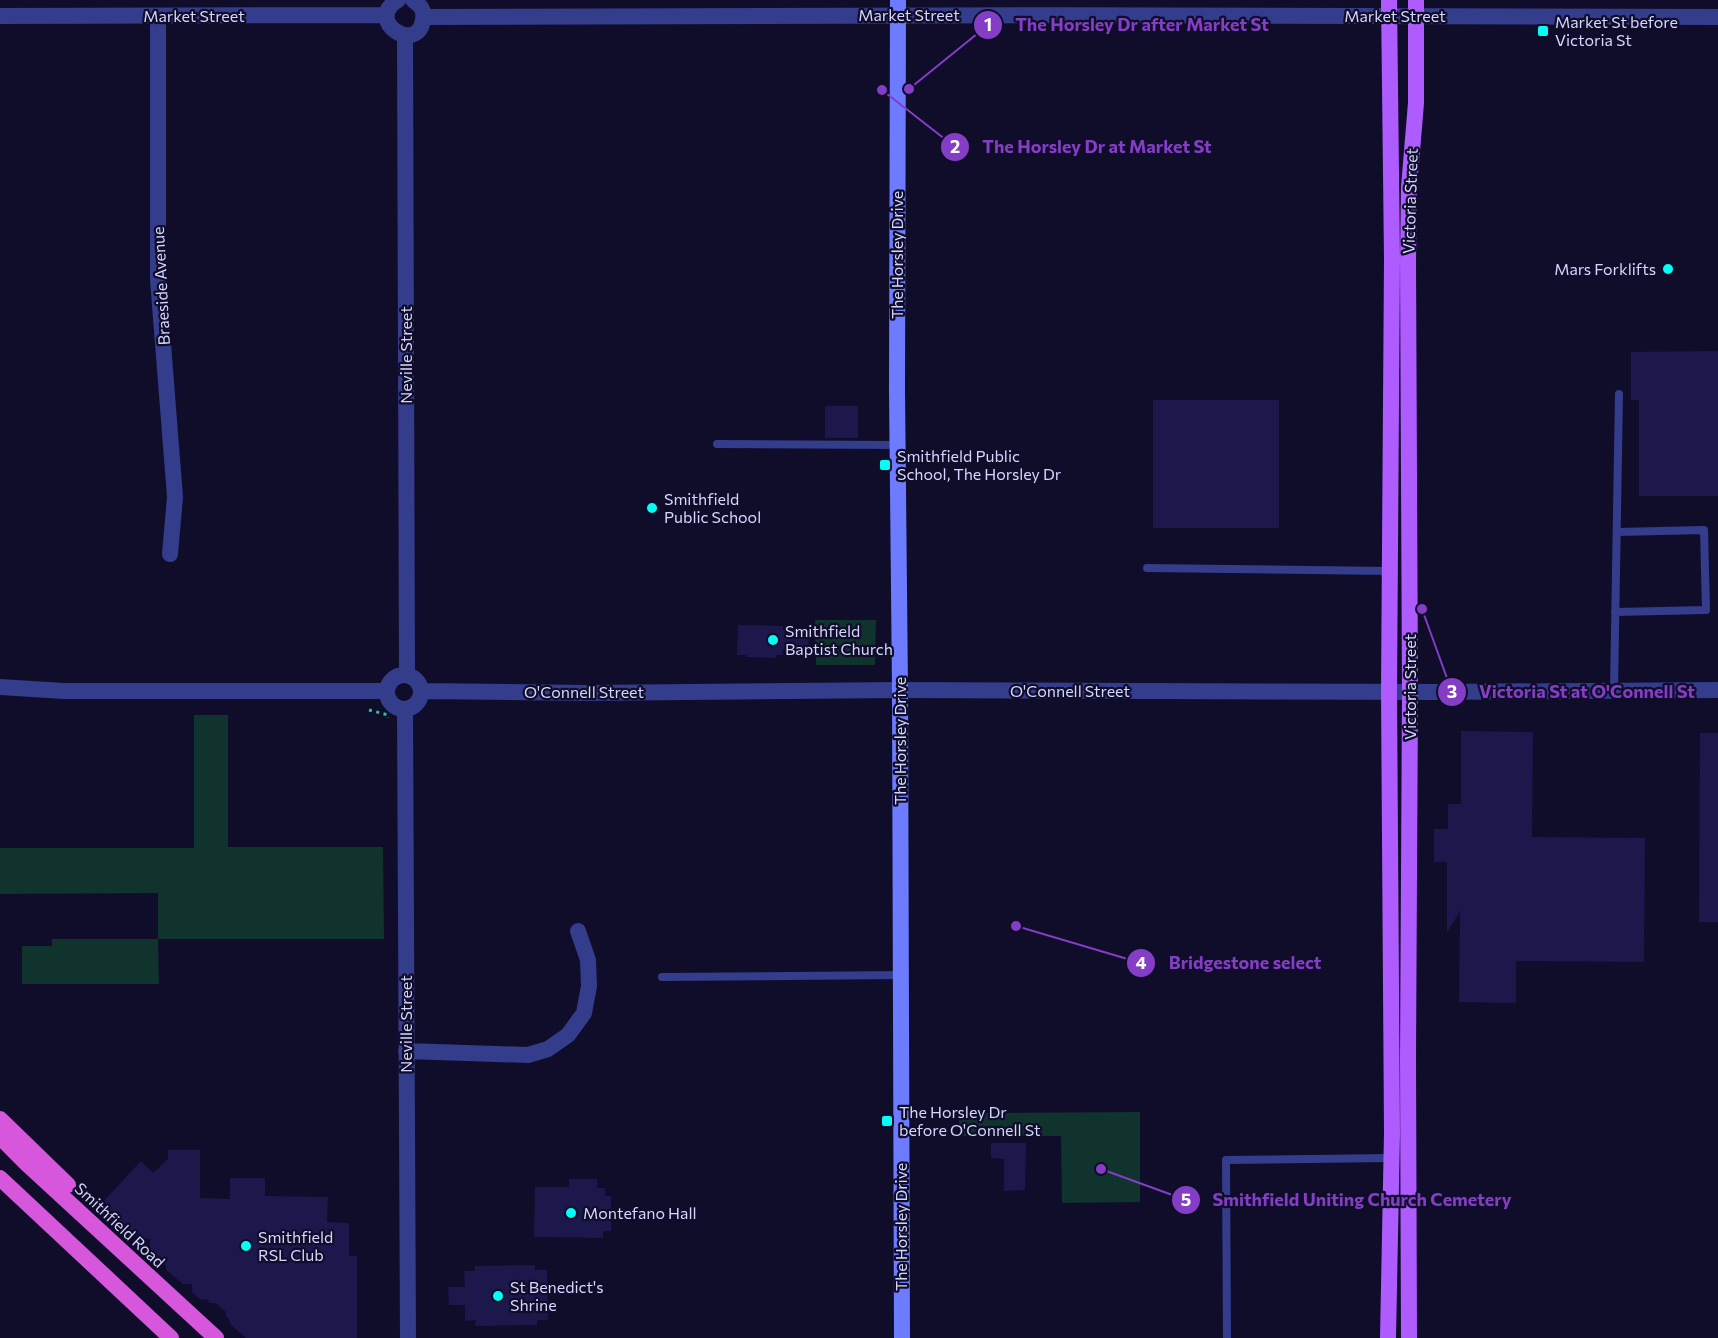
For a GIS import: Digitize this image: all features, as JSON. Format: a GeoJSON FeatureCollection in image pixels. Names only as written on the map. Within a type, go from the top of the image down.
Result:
{"type":"FeatureCollection","features":[{"type":"Feature","properties":{"kind":"highway"},"geometry":{"type":"LineString","coordinates":[[0,1119],[68,1185]]}},
{"type":"Feature","properties":{"kind":"highway","name":"Smithfield Road"},"geometry":{"type":"LineString","coordinates":[[0,1137],[216,1338]]}},
{"type":"Feature","properties":{"kind":"highway"},"geometry":{"type":"LineString","coordinates":[[0,1178],[171,1338]]}},
{"type":"Feature","properties":{"kind":"main road","name":"The Horsley Drive"},"geometry":{"type":"LineString","coordinates":[[898,8],[897,445],[902,1338]]}},
{"type":"Feature","properties":{"kind":"main road","name":"Victoria Street"},"geometry":{"type":"LineString","coordinates":[[1389,8],[1392,259],[1389,1338]]}},
{"type":"Feature","properties":{"kind":"main road","name":"Victoria Street"},"geometry":{"type":"LineString","coordinates":[[1410,1338],[1408,261],[1409,187],[1416,103],[1416,8]]}},
{"type":"Feature","properties":{"kind":"street"},"geometry":{"type":"LineString","coordinates":[[398,0],[390,8],[387,15],[388,23],[393,30],[405,35],[412,34],[422,26],[423,10],[413,0]]}},
{"type":"Feature","properties":{"kind":"street","name":"Market Street"},"geometry":{"type":"LineString","coordinates":[[424,17],[649,8],[1416,8],[1718,17]]}},
{"type":"Feature","properties":{"kind":"street","name":"Market Street"},"geometry":{"type":"LineString","coordinates":[[0,16],[387,15]]}},
{"type":"Feature","properties":{"kind":"street","name":"Braeside Avenue"},"geometry":{"type":"LineString","coordinates":[[158,16],[158,280],[175,497],[170,554]]}},
{"type":"Feature","properties":{"kind":"street","name":"Neville Street"},"geometry":{"type":"LineString","coordinates":[[405,35],[407,675]]}},
{"type":"Feature","properties":{"kind":"street"},"geometry":{"type":"LineString","coordinates":[[407,675],[415,679],[421,691],[418,702],[405,710],[393,705],[388,698],[387,691],[392,680],[398,676],[407,675]]}},
{"type":"Feature","properties":{"kind":"street"},"geometry":{"type":"LineString","coordinates":[[0,687],[64,691],[387,691]]}},
{"type":"Feature","properties":{"kind":"street","name":"O'Connell Street"},"geometry":{"type":"LineString","coordinates":[[421,691],[587,693],[900,690],[1389,692],[1718,690]]}},
{"type":"Feature","properties":{"kind":"street"},"geometry":{"type":"LineString","coordinates":[[0,696],[64,691]]}},
{"type":"Feature","properties":{"kind":"street","name":"Neville Street"},"geometry":{"type":"LineString","coordinates":[[405,710],[408,1338]]}},
{"type":"Feature","properties":{"kind":"street"},"geometry":{"type":"LineString","coordinates":[[406,1051],[528,1055],[548,1049],[568,1035],[584,1012],[589,986],[588,960],[578,931]]}},
{"type":"Feature","properties":{"kind":"lane"},"geometry":{"type":"LineString","coordinates":[[1614,690],[1619,394]]}},
{"type":"Feature","properties":{"kind":"lane"},"geometry":{"type":"LineString","coordinates":[[717,444],[897,445]]}},
{"type":"Feature","properties":{"kind":"lane"},"geometry":{"type":"LineString","coordinates":[[1615,612],[1706,610],[1704,530],[1617,532]]}},
{"type":"Feature","properties":{"kind":"lane"},"geometry":{"type":"LineString","coordinates":[[1147,568],[1390,571]]}},
{"type":"Feature","properties":{"kind":"lane"},"geometry":{"type":"LineString","coordinates":[[662,977],[901,975]]}},
{"type":"Feature","properties":{"kind":"lane"},"geometry":{"type":"LineString","coordinates":[[1227,1338],[1226,1160],[1391,1158]]}},
{"type":"Feature","properties":{"kind":"path"},"geometry":{"type":"LineString","coordinates":[[369,710],[388,715],[388,721]]}},
{"type":"Feature","properties":{"kind":"green space"},"geometry":{"type":"Polygon","coordinates":[[[815,620],[876,620],[875,665],[816,665],[815,620]]]}},
{"type":"Feature","properties":{"kind":"green space"},"geometry":{"type":"Polygon","coordinates":[[[194,715],[228,715],[228,847],[383,847],[384,939],[158,939],[158,893],[0,894],[0,848],[194,848],[194,715]]]}},
{"type":"Feature","properties":{"kind":"green space"},"geometry":{"type":"Polygon","coordinates":[[[52,939],[158,939],[159,984],[22,984],[22,946],[52,946],[52,939]]]}},
{"type":"Feature","properties":{"kind":"green space"},"geometry":{"type":"Polygon","coordinates":[[[1140,1112],[1140,1202],[1062,1203],[1061,1136],[959,1136],[959,1113],[1140,1112]]]}},
{"type":"Feature","properties":{"kind":"building"},"geometry":{"type":"Polygon","coordinates":[[[1718,351],[1718,496],[1639,496],[1639,400],[1631,400],[1631,352],[1718,351]]]}},
{"type":"Feature","properties":{"kind":"building"},"geometry":{"type":"Polygon","coordinates":[[[1153,400],[1279,400],[1279,528],[1153,528],[1153,400]]]}},
{"type":"Feature","properties":{"kind":"building"},"geometry":{"type":"Polygon","coordinates":[[[825,406],[858,406],[858,438],[825,438],[825,406]]]}},
{"type":"Feature","properties":{"kind":"building","name":"Smithfield Baptist Church"},"geometry":{"type":"Polygon","coordinates":[[[738,625],[783,626],[783,630],[809,630],[808,650],[783,649],[782,655],[776,655],[776,658],[737,655],[738,625]]]}},
{"type":"Feature","properties":{"kind":"building"},"geometry":{"type":"Polygon","coordinates":[[[1461,731],[1533,732],[1532,837],[1645,838],[1644,962],[1516,961],[1516,1003],[1459,1002],[1460,911],[1447,933],[1447,862],[1434,862],[1434,829],[1448,829],[1448,804],[1461,804],[1461,731]]]}},
{"type":"Feature","properties":{"kind":"building"},"geometry":{"type":"Polygon","coordinates":[[[1700,733],[1718,733],[1718,922],[1699,922],[1700,733]]]}},
{"type":"Feature","properties":{"kind":"building"},"geometry":{"type":"Polygon","coordinates":[[[991,1143],[1026,1143],[1025,1190],[1004,1191],[1004,1159],[991,1158],[991,1143]]]}},
{"type":"Feature","properties":{"kind":"building","name":"Smithfield RSL Club"},"geometry":{"type":"Polygon","coordinates":[[[168,1150],[200,1150],[200,1198],[230,1199],[230,1178],[265,1178],[265,1196],[328,1197],[327,1222],[349,1223],[349,1256],[357,1256],[357,1338],[246,1338],[230,1324],[226,1312],[207,1299],[201,1300],[192,1292],[192,1284],[183,1284],[166,1270],[166,1266],[150,1250],[150,1239],[137,1238],[101,1204],[141,1161],[153,1173],[168,1159],[168,1150]]]}},
{"type":"Feature","properties":{"kind":"building","name":"Montefano Hall"},"geometry":{"type":"Polygon","coordinates":[[[569,1179],[597,1179],[597,1188],[605,1188],[605,1196],[611,1196],[611,1231],[603,1231],[603,1238],[534,1237],[535,1187],[569,1187],[569,1179]]]}},
{"type":"Feature","properties":{"kind":"building","name":"St Benedict's Shrine"},"geometry":{"type":"Polygon","coordinates":[[[535,1265],[535,1270],[547,1270],[548,1320],[537,1320],[537,1325],[475,1326],[476,1320],[465,1321],[465,1305],[449,1305],[448,1287],[465,1287],[464,1271],[475,1271],[475,1266],[535,1265]]]}},
{"type":"Feature","properties":{"kind":"place","name":"Market St before Victoria St"},"geometry":{"type":"Point","coordinates":[1543,31]}},
{"type":"Feature","properties":{"kind":"place","name":"The Horsley Dr after Market St"},"geometry":{"type":"Point","coordinates":[909,89]}},
{"type":"Feature","properties":{"kind":"place","name":"The Horsley Dr at Market St"},"geometry":{"type":"Point","coordinates":[882,90]}},
{"type":"Feature","properties":{"kind":"place","name":"Mars Forklifts"},"geometry":{"type":"Point","coordinates":[1668,269]}},
{"type":"Feature","properties":{"kind":"place","name":"Smithfield Public School, The Horsley Dr"},"geometry":{"type":"Point","coordinates":[885,465]}},
{"type":"Feature","properties":{"kind":"place","name":"Smithfield Public School"},"geometry":{"type":"Point","coordinates":[652,508]}},
{"type":"Feature","properties":{"kind":"place","name":"Victoria St at O'Connell St"},"geometry":{"type":"Point","coordinates":[1422,609]}},
{"type":"Feature","properties":{"kind":"place","name":"Smithfield Baptist Church"},"geometry":{"type":"Point","coordinates":[773,640]}},
{"type":"Feature","properties":{"kind":"place","name":"Bridgestone select"},"geometry":{"type":"Point","coordinates":[1016,926]}},
{"type":"Feature","properties":{"kind":"place","name":"The Horsley Dr before O'Connell St"},"geometry":{"type":"Point","coordinates":[887,1121]}},
{"type":"Feature","properties":{"kind":"place","name":"Smithfield Uniting Church Cemetery"},"geometry":{"type":"Point","coordinates":[1101,1169]}},
{"type":"Feature","properties":{"kind":"place","name":"Montefano Hall"},"geometry":{"type":"Point","coordinates":[571,1213]}},
{"type":"Feature","properties":{"kind":"place","name":"Smithfield RSL Club"},"geometry":{"type":"Point","coordinates":[246,1246]}},
{"type":"Feature","properties":{"kind":"place","name":"St Benedict's Shrine"},"geometry":{"type":"Point","coordinates":[498,1296]}}]}
